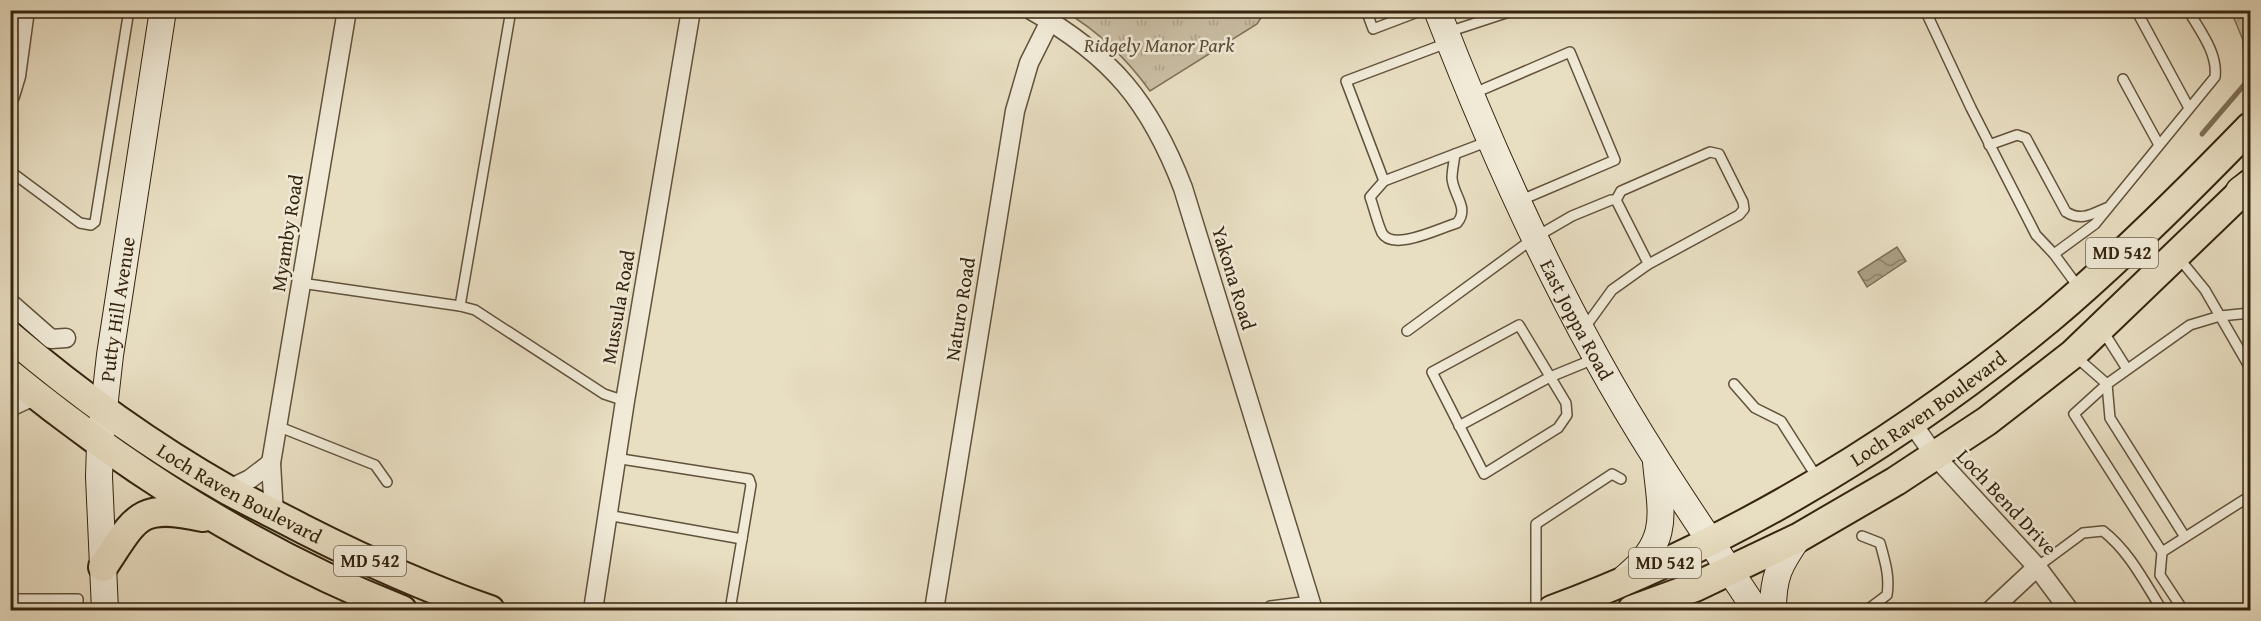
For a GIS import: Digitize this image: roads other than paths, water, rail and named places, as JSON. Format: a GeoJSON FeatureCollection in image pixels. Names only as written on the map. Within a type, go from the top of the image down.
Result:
{"type":"FeatureCollection","features":[{"type":"Feature","properties":{"kind":"main road","name":"Putty Hill Avenue"},"geometry":{"type":"LineString","coordinates":[[105,610],[99,477],[103,410],[111,344],[163,10]]}},
{"type":"Feature","properties":{"kind":"main road","name":"East Joppa Road"},"geometry":{"type":"LineString","coordinates":[[1440,23],[1516,202],[1582,332],[1656,458],[1756,610]]}},
{"type":"Feature","properties":{"kind":"main road","name":"Loch Raven Boulevard"},"geometry":{"type":"LineString","coordinates":[[1552,610],[1618,585],[1711,542],[1820,481],[1912,423],[2049,318],[2250,128]]}},
{"type":"Feature","properties":{"kind":"main road","name":"MD 542"},"geometry":{"type":"LineString","coordinates":[[1632,610],[1730,571],[1798,538],[1847,511],[1987,421],[2073,354],[2248,188]]}},
{"type":"Feature","properties":{"kind":"main road","name":"Loch Raven Boulevard"},"geometry":{"type":"LineString","coordinates":[[10,336],[103,410],[227,490],[393,572],[490,610]]}},
{"type":"Feature","properties":{"kind":"main road","name":"Loch Raven Boulevard"},"geometry":{"type":"LineString","coordinates":[[11,377],[100,444],[219,521],[317,573],[402,610]]}},
{"type":"Feature","properties":{"kind":"main road"},"geometry":{"type":"LineString","coordinates":[[1618,585],[1642,565],[1657,541],[1661,516],[1656,458]]}},
{"type":"Feature","properties":{"kind":"main road"},"geometry":{"type":"LineString","coordinates":[[103,567],[133,524],[140,517],[150,513],[172,511],[219,521]]}},
{"type":"Feature","properties":{"kind":"main road"},"geometry":{"type":"LineString","coordinates":[[1773,610],[1773,590],[1777,570],[1798,538]]}},
{"type":"Feature","properties":{"kind":"street"},"geometry":{"type":"LineString","coordinates":[[10,96],[16,76],[25,10]]}},
{"type":"Feature","properties":{"kind":"street","name":"Myamby Road"},"geometry":{"type":"LineString","coordinates":[[274,514],[271,463],[347,10]]}},
{"type":"Feature","properties":{"kind":"street","name":"Mussula Road"},"geometry":{"type":"LineString","coordinates":[[593,610],[615,459],[691,10]]}},
{"type":"Feature","properties":{"kind":"street","name":"Yakona Road"},"geometry":{"type":"LineString","coordinates":[[1031,10],[1088,47],[1111,67],[1146,110],[1172,159],[1183,188],[1312,606]]}},
{"type":"Feature","properties":{"kind":"street","name":"Naturo Road"},"geometry":{"type":"LineString","coordinates":[[934,610],[1015,111],[1029,63],[1050,21]]}},
{"type":"Feature","properties":{"kind":"street"},"geometry":{"type":"LineString","coordinates":[[10,303],[51,339],[66,338]]}},
{"type":"Feature","properties":{"kind":"street"},"geometry":{"type":"LineString","coordinates":[[10,407],[36,395]]}},
{"type":"Feature","properties":{"kind":"street","name":"Loch Bend Drive"},"geometry":{"type":"LineString","coordinates":[[1912,423],[1935,456],[2037,567],[2069,610]]}},
{"type":"Feature","properties":{"kind":"street"},"geometry":{"type":"LineString","coordinates":[[227,490],[250,479],[271,463]]}},
{"type":"Feature","properties":{"kind":"street"},"geometry":{"type":"LineString","coordinates":[[1991,610],[2037,567]]}},
{"type":"Feature","properties":{"kind":"lane"},"geometry":{"type":"LineString","coordinates":[[10,171],[80,223],[91,225],[95,222],[129,10]]}},
{"type":"Feature","properties":{"kind":"lane"},"geometry":{"type":"LineString","coordinates":[[460,306],[511,10]]}},
{"type":"Feature","properties":{"kind":"lane"},"geometry":{"type":"LineString","coordinates":[[1366,10],[1373,29],[1440,23],[1515,10]]}},
{"type":"Feature","properties":{"kind":"lane"},"geometry":{"type":"LineString","coordinates":[[1925,10],[1989,145],[2036,236],[2054,254],[2081,290]]}},
{"type":"Feature","properties":{"kind":"lane"},"geometry":{"type":"LineString","coordinates":[[2136,10],[2189,108]]}},
{"type":"Feature","properties":{"kind":"lane"},"geometry":{"type":"LineString","coordinates":[[2054,254],[2095,224],[2215,77],[2216,68],[2213,55],[2188,10]]}},
{"type":"Feature","properties":{"kind":"lane"},"geometry":{"type":"LineString","coordinates":[[1384,182],[1346,81],[1440,23]]}},
{"type":"Feature","properties":{"kind":"lane"},"geometry":{"type":"LineString","coordinates":[[1470,95],[1570,52],[1616,160],[1516,202]]}},
{"type":"Feature","properties":{"kind":"lane"},"geometry":{"type":"LineString","coordinates":[[2123,79],[2159,145]]}},
{"type":"Feature","properties":{"kind":"lane"},"geometry":{"type":"LineString","coordinates":[[1989,145],[2017,135],[2026,138],[2066,212],[2075,217],[2087,216],[2108,207]]}},
{"type":"Feature","properties":{"kind":"lane"},"geometry":{"type":"LineString","coordinates":[[1455,154],[1452,179],[1463,211],[1457,223],[1406,240],[1391,240],[1383,234],[1371,196],[1384,182],[1455,154],[1489,141]]}},
{"type":"Feature","properties":{"kind":"lane"},"geometry":{"type":"LineString","coordinates":[[1582,332],[1612,290],[1647,265],[1739,215],[1744,209],[1743,202],[1719,154],[1710,152],[1621,191],[1616,200]]}},
{"type":"Feature","properties":{"kind":"lane"},"geometry":{"type":"LineString","coordinates":[[1407,331],[1534,238],[1572,216],[1616,200]]}},
{"type":"Feature","properties":{"kind":"lane"},"geometry":{"type":"LineString","coordinates":[[1616,200],[1647,265]]}},
{"type":"Feature","properties":{"kind":"lane"},"geometry":{"type":"LineString","coordinates":[[2176,255],[2205,290],[2250,368]]}},
{"type":"Feature","properties":{"kind":"lane"},"geometry":{"type":"LineString","coordinates":[[302,283],[475,310],[604,394],[625,400]]}},
{"type":"Feature","properties":{"kind":"lane"},"geometry":{"type":"LineString","coordinates":[[2183,610],[2160,575],[2162,552],[2074,414],[2107,384],[2190,325],[2220,316],[2250,313]]}},
{"type":"Feature","properties":{"kind":"lane"},"geometry":{"type":"LineString","coordinates":[[1519,325],[1550,377],[1566,403],[1567,415],[1558,428],[1484,474],[1432,372],[1519,325]]}},
{"type":"Feature","properties":{"kind":"lane"},"geometry":{"type":"LineString","coordinates":[[2101,328],[2127,369]]}},
{"type":"Feature","properties":{"kind":"lane"},"geometry":{"type":"LineString","coordinates":[[2073,354],[2107,384],[2110,418],[2185,537]]}},
{"type":"Feature","properties":{"kind":"lane"},"geometry":{"type":"LineString","coordinates":[[1459,426],[1550,377],[1596,358]]}},
{"type":"Feature","properties":{"kind":"lane"},"geometry":{"type":"LineString","coordinates":[[1734,384],[1755,408],[1781,421],[1820,481]]}},
{"type":"Feature","properties":{"kind":"lane"},"geometry":{"type":"LineString","coordinates":[[278,426],[375,465],[387,482]]}},
{"type":"Feature","properties":{"kind":"lane"},"geometry":{"type":"LineString","coordinates":[[615,459],[749,480],[751,485],[729,610]]}},
{"type":"Feature","properties":{"kind":"lane"},"geometry":{"type":"LineString","coordinates":[[1536,610],[1536,524],[1612,474],[1621,478]]}},
{"type":"Feature","properties":{"kind":"lane"},"geometry":{"type":"LineString","coordinates":[[2162,552],[2250,496]]}},
{"type":"Feature","properties":{"kind":"lane"},"geometry":{"type":"LineString","coordinates":[[607,515],[742,538]]}},
{"type":"Feature","properties":{"kind":"lane"},"geometry":{"type":"LineString","coordinates":[[2037,567],[2083,533],[2103,531],[2125,552],[2163,610]]}},
{"type":"Feature","properties":{"kind":"lane"},"geometry":{"type":"LineString","coordinates":[[1862,536],[1880,543],[1887,569],[1887,595],[1867,610]]}},
{"type":"Feature","properties":{"kind":"lane"},"geometry":{"type":"LineString","coordinates":[[10,599],[78,599],[78,610]]}},
{"type":"Feature","properties":{"kind":"lane"},"geometry":{"type":"LineString","coordinates":[[1270,610],[1270,606],[1312,606]]}},
{"type":"Feature","properties":{"kind":"water"},"geometry":{"type":"Polygon","coordinates":[[[1897,247],[1906,261],[1867,287],[1858,272],[1897,247]]]}},
{"type":"Feature","properties":{"kind":"waterway"},"geometry":{"type":"LineString","coordinates":[[2202,134],[2250,78]]}},
{"type":"Feature","properties":{"kind":"park label","name":"Ridgely Manor Park"},"geometry":{"type":"Point","coordinates":[1159,45]}}]}
